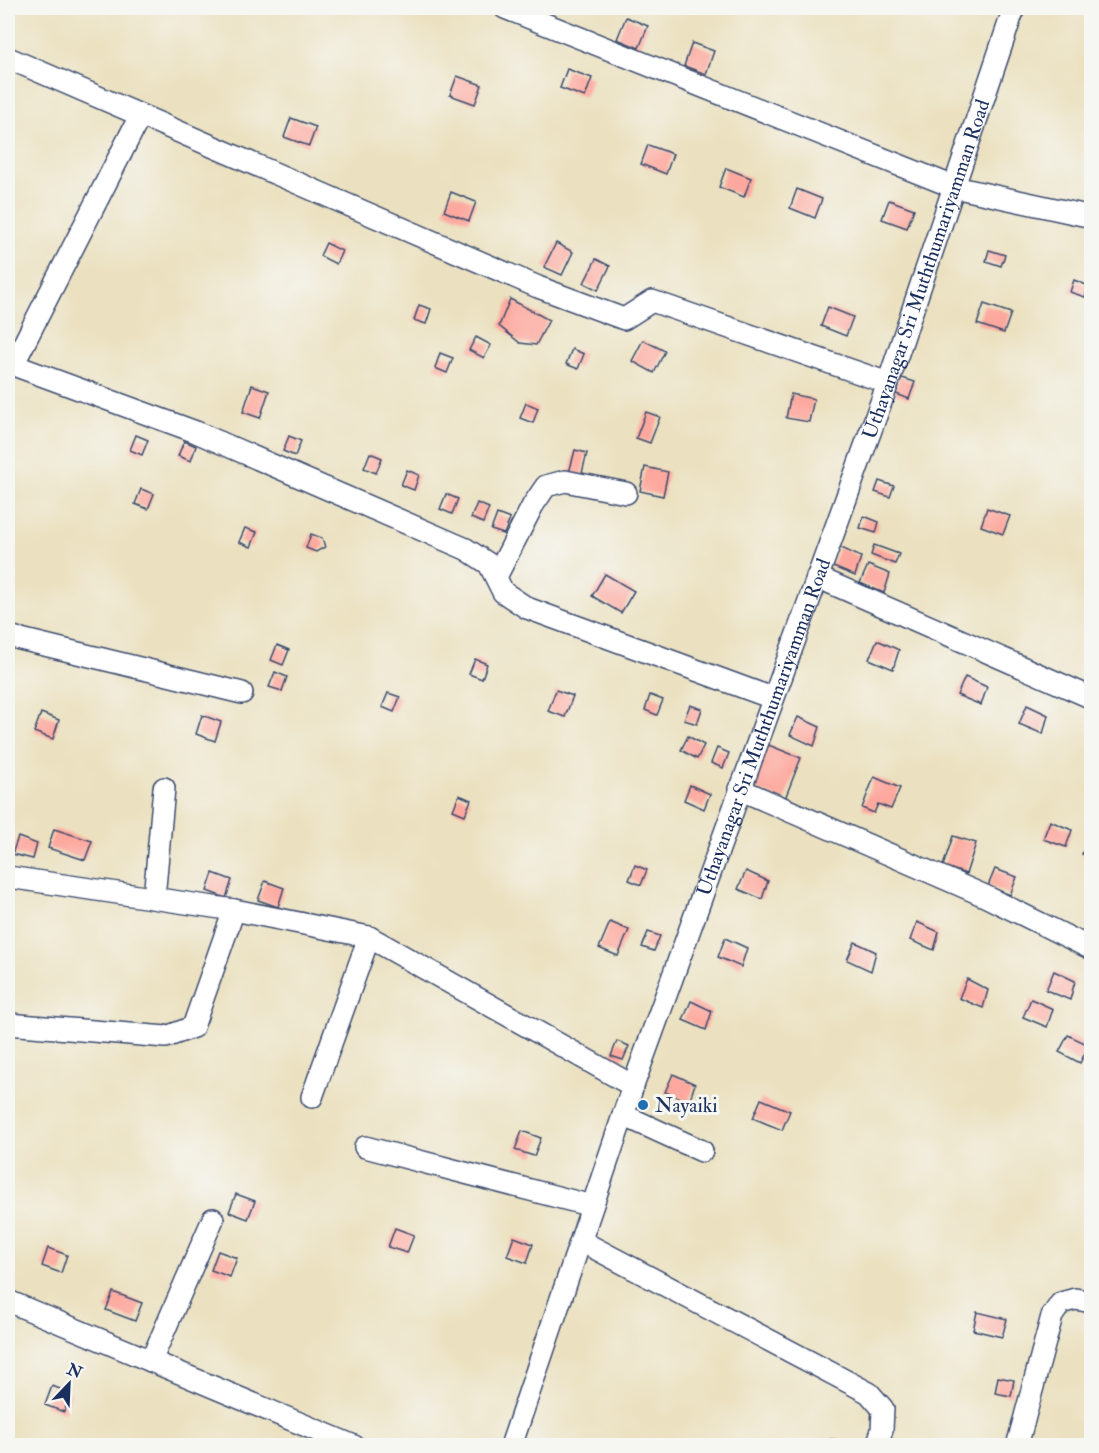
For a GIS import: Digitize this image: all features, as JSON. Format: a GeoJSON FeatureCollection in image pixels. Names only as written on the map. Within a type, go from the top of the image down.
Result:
{"type":"FeatureCollection","features":[{"type":"Feature","properties":{"kind":"street"},"geometry":{"type":"LineString","coordinates":[[505,8],[954,188],[1092,217]]}},
{"type":"Feature","properties":{"kind":"street","name":"Uthayanagar Sri Muththumariyamman Road"},"geometry":{"type":"LineString","coordinates":[[511,1446],[633,1086],[888,382],[1014,8]]}},
{"type":"Feature","properties":{"kind":"street"},"geometry":{"type":"LineString","coordinates":[[8,58],[527,282],[624,319],[652,301],[888,382]]}},
{"type":"Feature","properties":{"kind":"street"},"geometry":{"type":"LineString","coordinates":[[140,116],[10,364],[196,432],[466,549],[489,564],[503,592],[526,608],[772,698]]}},
{"type":"Feature","properties":{"kind":"street"},"geometry":{"type":"LineString","coordinates":[[495,578],[533,505],[546,486],[565,481],[626,493]]}},
{"type":"Feature","properties":{"kind":"street"},"geometry":{"type":"LineString","coordinates":[[817,577],[1092,698]]}},
{"type":"Feature","properties":{"kind":"street"},"geometry":{"type":"LineString","coordinates":[[8,636],[242,693]]}},
{"type":"Feature","properties":{"kind":"street"},"geometry":{"type":"LineString","coordinates":[[154,898],[164,788]]}},
{"type":"Feature","properties":{"kind":"street"},"geometry":{"type":"LineString","coordinates":[[739,789],[985,896],[1092,949]]}},
{"type":"Feature","properties":{"kind":"street"},"geometry":{"type":"LineString","coordinates":[[8,877],[234,910],[369,937],[633,1086]]}},
{"type":"Feature","properties":{"kind":"street"},"geometry":{"type":"LineString","coordinates":[[8,1024],[166,1037],[193,1027],[234,910]]}},
{"type":"Feature","properties":{"kind":"street"},"geometry":{"type":"LineString","coordinates":[[312,1097],[369,937]]}},
{"type":"Feature","properties":{"kind":"street"},"geometry":{"type":"LineString","coordinates":[[623,1115],[702,1151]]}},
{"type":"Feature","properties":{"kind":"street"},"geometry":{"type":"LineString","coordinates":[[365,1147],[592,1206]]}},
{"type":"Feature","properties":{"kind":"street"},"geometry":{"type":"LineString","coordinates":[[151,1361],[213,1219]]}},
{"type":"Feature","properties":{"kind":"street"},"geometry":{"type":"LineString","coordinates":[[580,1241],[869,1393],[882,1410],[882,1430],[877,1446]]}},
{"type":"Feature","properties":{"kind":"street"},"geometry":{"type":"LineString","coordinates":[[1017,1446],[1052,1316],[1061,1303],[1075,1299],[1092,1302]]}},
{"type":"Feature","properties":{"kind":"street"},"geometry":{"type":"LineString","coordinates":[[8,1301],[354,1446]]}},
{"type":"Feature","properties":{"kind":"building"},"geometry":{"type":"Polygon","coordinates":[[[626,17],[648,26],[639,48],[617,39],[626,17]]]}},
{"type":"Feature","properties":{"kind":"building"},"geometry":{"type":"Polygon","coordinates":[[[692,43],[714,51],[706,74],[684,66],[692,43]]]}},
{"type":"Feature","properties":{"kind":"building"},"geometry":{"type":"Polygon","coordinates":[[[567,69],[592,78],[585,97],[560,88],[567,69]]]}},
{"type":"Feature","properties":{"kind":"building"},"geometry":{"type":"Polygon","coordinates":[[[457,76],[482,85],[475,104],[450,95],[457,76]]]}},
{"type":"Feature","properties":{"kind":"building"},"geometry":{"type":"Polygon","coordinates":[[[291,118],[316,127],[309,146],[284,137],[291,118]]]}},
{"type":"Feature","properties":{"kind":"building"},"geometry":{"type":"Polygon","coordinates":[[[648,145],[673,154],[666,174],[641,164],[648,145]]]}},
{"type":"Feature","properties":{"kind":"building"},"geometry":{"type":"Polygon","coordinates":[[[726,168],[751,178],[744,197],[719,187],[726,168]]]}},
{"type":"Feature","properties":{"kind":"building"},"geometry":{"type":"Polygon","coordinates":[[[797,189],[822,199],[815,218],[790,208],[797,189]]]}},
{"type":"Feature","properties":{"kind":"building"},"geometry":{"type":"Polygon","coordinates":[[[451,192],[476,202],[469,221],[444,211],[451,192]]]}},
{"type":"Feature","properties":{"kind":"building"},"geometry":{"type":"Polygon","coordinates":[[[889,200],[914,209],[907,228],[882,219],[889,200]]]}},
{"type":"Feature","properties":{"kind":"building"},"geometry":{"type":"Polygon","coordinates":[[[326,243],[342,251],[336,264],[320,256],[326,243]]]}},
{"type":"Feature","properties":{"kind":"building"},"geometry":{"type":"Polygon","coordinates":[[[556,243],[573,252],[562,275],[544,267],[556,243]]]}},
{"type":"Feature","properties":{"kind":"building"},"geometry":{"type":"Polygon","coordinates":[[[989,250],[1005,255],[1001,266],[986,261],[989,250]]]}},
{"type":"Feature","properties":{"kind":"building"},"geometry":{"type":"Polygon","coordinates":[[[596,259],[610,266],[598,290],[584,283],[596,259]]]}},
{"type":"Feature","properties":{"kind":"building"},"geometry":{"type":"Polygon","coordinates":[[[1074,280],[1089,286],[1085,297],[1070,292],[1074,280]]]}},
{"type":"Feature","properties":{"kind":"building"},"geometry":{"type":"Polygon","coordinates":[[[510,299],[549,320],[536,345],[520,343],[499,326],[510,299]]]}},
{"type":"Feature","properties":{"kind":"building"},"geometry":{"type":"Polygon","coordinates":[[[984,304],[1011,313],[1004,333],[977,324],[984,304]]]}},
{"type":"Feature","properties":{"kind":"building"},"geometry":{"type":"Polygon","coordinates":[[[419,305],[431,309],[426,324],[414,320],[419,305]]]}},
{"type":"Feature","properties":{"kind":"building"},"geometry":{"type":"Polygon","coordinates":[[[828,307],[853,317],[846,336],[821,326],[828,307]]]}},
{"type":"Feature","properties":{"kind":"building"},"geometry":{"type":"Polygon","coordinates":[[[476,337],[491,345],[484,358],[469,350],[476,337]]]}},
{"type":"Feature","properties":{"kind":"building"},"geometry":{"type":"Polygon","coordinates":[[[643,340],[665,351],[654,373],[632,361],[643,340]]]}},
{"type":"Feature","properties":{"kind":"building"},"geometry":{"type":"Polygon","coordinates":[[[572,349],[584,354],[578,369],[566,364],[572,349]]]}},
{"type":"Feature","properties":{"kind":"building"},"geometry":{"type":"Polygon","coordinates":[[[440,353],[453,358],[447,373],[435,368],[440,353]]]}},
{"type":"Feature","properties":{"kind":"building"},"geometry":{"type":"Polygon","coordinates":[[[899,377],[915,382],[909,399],[894,393],[899,377]]]}},
{"type":"Feature","properties":{"kind":"building"},"geometry":{"type":"Polygon","coordinates":[[[252,385],[269,391],[260,418],[243,412],[252,385]]]}},
{"type":"Feature","properties":{"kind":"building"},"geometry":{"type":"Polygon","coordinates":[[[791,394],[814,399],[809,422],[786,418],[791,394]]]}},
{"type":"Feature","properties":{"kind":"building"},"geometry":{"type":"Polygon","coordinates":[[[526,403],[538,408],[533,423],[520,418],[526,403]]]}},
{"type":"Feature","properties":{"kind":"building"},"geometry":{"type":"Polygon","coordinates":[[[646,412],[660,417],[650,443],[636,438],[646,412]]]}},
{"type":"Feature","properties":{"kind":"building"},"geometry":{"type":"Polygon","coordinates":[[[136,435],[148,440],[142,455],[130,450],[136,435]]]}},
{"type":"Feature","properties":{"kind":"building"},"geometry":{"type":"Polygon","coordinates":[[[289,436],[301,441],[295,456],[283,451],[289,436]]]}},
{"type":"Feature","properties":{"kind":"building"},"geometry":{"type":"Polygon","coordinates":[[[184,441],[196,446],[191,461],[178,456],[184,441]]]}},
{"type":"Feature","properties":{"kind":"building"},"geometry":{"type":"Polygon","coordinates":[[[575,450],[587,453],[581,477],[569,473],[575,450]]]}},
{"type":"Feature","properties":{"kind":"building"},"geometry":{"type":"Polygon","coordinates":[[[370,453],[382,458],[376,473],[364,468],[370,453]]]}},
{"type":"Feature","properties":{"kind":"building"},"geometry":{"type":"Polygon","coordinates":[[[645,467],[668,472],[663,496],[640,491],[645,467]]]}},
{"type":"Feature","properties":{"kind":"building"},"geometry":{"type":"Polygon","coordinates":[[[407,470],[419,475],[414,490],[401,485],[407,470]]]}},
{"type":"Feature","properties":{"kind":"building"},"geometry":{"type":"Polygon","coordinates":[[[879,481],[894,486],[890,497],[875,492],[879,481]]]}},
{"type":"Feature","properties":{"kind":"building"},"geometry":{"type":"Polygon","coordinates":[[[141,489],[154,494],[148,509],[135,504],[141,489]]]}},
{"type":"Feature","properties":{"kind":"building"},"geometry":{"type":"Polygon","coordinates":[[[446,494],[458,499],[452,514],[440,509],[446,494]]]}},
{"type":"Feature","properties":{"kind":"building"},"geometry":{"type":"Polygon","coordinates":[[[477,503],[489,508],[483,523],[471,518],[477,503]]]}},
{"type":"Feature","properties":{"kind":"building"},"geometry":{"type":"Polygon","coordinates":[[[987,508],[1010,516],[1003,534],[981,526],[987,508]]]}},
{"type":"Feature","properties":{"kind":"building"},"geometry":{"type":"Polygon","coordinates":[[[497,514],[510,519],[504,534],[491,530],[497,514]]]}},
{"type":"Feature","properties":{"kind":"building"},"geometry":{"type":"Polygon","coordinates":[[[864,516],[879,522],[876,533],[860,528],[864,516]]]}},
{"type":"Feature","properties":{"kind":"building"},"geometry":{"type":"Polygon","coordinates":[[[245,528],[257,532],[251,547],[239,542],[245,528]]]}},
{"type":"Feature","properties":{"kind":"building"},"geometry":{"type":"Polygon","coordinates":[[[311,534],[322,538],[325,547],[316,552],[306,548],[311,534]]]}},
{"type":"Feature","properties":{"kind":"building"},"geometry":{"type":"Polygon","coordinates":[[[874,545],[899,554],[895,564],[871,555],[874,545]]]}},
{"type":"Feature","properties":{"kind":"building"},"geometry":{"type":"Polygon","coordinates":[[[839,547],[861,557],[855,576],[831,566],[839,547]]]}},
{"type":"Feature","properties":{"kind":"building"},"geometry":{"type":"Polygon","coordinates":[[[868,565],[890,574],[884,593],[860,583],[868,565]]]}},
{"type":"Feature","properties":{"kind":"building"},"geometry":{"type":"Polygon","coordinates":[[[605,574],[634,591],[621,613],[592,596],[605,574]]]}},
{"type":"Feature","properties":{"kind":"building"},"geometry":{"type":"Polygon","coordinates":[[[877,640],[899,650],[893,669],[869,659],[877,640]]]}},
{"type":"Feature","properties":{"kind":"building"},"geometry":{"type":"Polygon","coordinates":[[[277,645],[289,650],[283,665],[271,660],[277,645]]]}},
{"type":"Feature","properties":{"kind":"building"},"geometry":{"type":"Polygon","coordinates":[[[475,659],[487,664],[482,679],[469,674],[475,659]]]}},
{"type":"Feature","properties":{"kind":"building"},"geometry":{"type":"Polygon","coordinates":[[[275,672],[287,677],[282,691],[269,687],[275,672]]]}},
{"type":"Feature","properties":{"kind":"building"},"geometry":{"type":"Polygon","coordinates":[[[965,677],[987,687],[981,705],[957,695],[965,677]]]}},
{"type":"Feature","properties":{"kind":"building"},"geometry":{"type":"Polygon","coordinates":[[[556,690],[573,696],[565,717],[548,711],[556,690]]]}},
{"type":"Feature","properties":{"kind":"building"},"geometry":{"type":"Polygon","coordinates":[[[388,693],[400,697],[394,712],[382,707],[388,693]]]}},
{"type":"Feature","properties":{"kind":"building"},"geometry":{"type":"Polygon","coordinates":[[[650,695],[663,700],[657,715],[645,710],[650,695]]]}},
{"type":"Feature","properties":{"kind":"building"},"geometry":{"type":"Polygon","coordinates":[[[690,705],[702,709],[697,724],[684,720],[690,705]]]}},
{"type":"Feature","properties":{"kind":"building"},"geometry":{"type":"Polygon","coordinates":[[[1027,705],[1048,715],[1043,734],[1019,724],[1027,705]]]}},
{"type":"Feature","properties":{"kind":"building"},"geometry":{"type":"Polygon","coordinates":[[[41,713],[59,720],[53,739],[34,732],[41,713]]]}},
{"type":"Feature","properties":{"kind":"building"},"geometry":{"type":"Polygon","coordinates":[[[202,715],[221,722],[215,741],[196,734],[202,715]]]}},
{"type":"Feature","properties":{"kind":"building"},"geometry":{"type":"Polygon","coordinates":[[[798,717],[820,727],[814,746],[790,735],[798,717]]]}},
{"type":"Feature","properties":{"kind":"building"},"geometry":{"type":"Polygon","coordinates":[[[688,736],[704,745],[697,759],[681,750],[688,736]]]}},
{"type":"Feature","properties":{"kind":"building"},"geometry":{"type":"Polygon","coordinates":[[[766,744],[801,758],[784,801],[749,787],[766,744]]]}},
{"type":"Feature","properties":{"kind":"building"},"geometry":{"type":"Polygon","coordinates":[[[717,748],[729,753],[723,768],[711,763],[717,748]]]}},
{"type":"Feature","properties":{"kind":"building"},"geometry":{"type":"Polygon","coordinates":[[[874,777],[900,788],[891,809],[878,804],[874,813],[862,808],[874,777]]]}},
{"type":"Feature","properties":{"kind":"building"},"geometry":{"type":"Polygon","coordinates":[[[690,785],[710,794],[704,809],[684,800],[690,785]]]}},
{"type":"Feature","properties":{"kind":"building"},"geometry":{"type":"Polygon","coordinates":[[[459,795],[471,800],[465,815],[453,810],[459,795]]]}},
{"type":"Feature","properties":{"kind":"building"},"geometry":{"type":"Polygon","coordinates":[[[1050,821],[1072,830],[1066,847],[1043,839],[1050,821]]]}},
{"type":"Feature","properties":{"kind":"building"},"geometry":{"type":"Polygon","coordinates":[[[54,829],[92,841],[85,860],[48,848],[54,829]]]}},
{"type":"Feature","properties":{"kind":"building"},"geometry":{"type":"Polygon","coordinates":[[[953,836],[976,843],[966,874],[943,866],[953,836]]]}},
{"type":"Feature","properties":{"kind":"building"},"geometry":{"type":"Polygon","coordinates":[[[1089,836],[1092,837],[1092,857],[1082,854],[1089,836]]]}},
{"type":"Feature","properties":{"kind":"building"},"geometry":{"type":"Polygon","coordinates":[[[18,837],[37,844],[33,859],[12,854],[18,837]]]}},
{"type":"Feature","properties":{"kind":"building"},"geometry":{"type":"Polygon","coordinates":[[[635,865],[647,870],[641,885],[629,880],[635,865]]]}},
{"type":"Feature","properties":{"kind":"building"},"geometry":{"type":"Polygon","coordinates":[[[995,869],[1017,877],[1010,895],[988,886],[995,869]]]}},
{"type":"Feature","properties":{"kind":"building"},"geometry":{"type":"Polygon","coordinates":[[[746,871],[768,881],[762,899],[738,889],[746,871]]]}},
{"type":"Feature","properties":{"kind":"building"},"geometry":{"type":"Polygon","coordinates":[[[213,873],[232,880],[226,898],[207,891],[213,873]]]}},
{"type":"Feature","properties":{"kind":"building"},"geometry":{"type":"Polygon","coordinates":[[[265,881],[284,888],[278,907],[258,900],[265,881]]]}},
{"type":"Feature","properties":{"kind":"building"},"geometry":{"type":"Polygon","coordinates":[[[610,922],[629,930],[618,956],[599,948],[610,922]]]}},
{"type":"Feature","properties":{"kind":"building"},"geometry":{"type":"Polygon","coordinates":[[[917,922],[939,932],[934,950],[910,940],[917,922]]]}},
{"type":"Feature","properties":{"kind":"building"},"geometry":{"type":"Polygon","coordinates":[[[648,932],[660,936],[654,951],[642,947],[648,932]]]}},
{"type":"Feature","properties":{"kind":"building"},"geometry":{"type":"Polygon","coordinates":[[[725,938],[747,948],[741,967],[718,957],[725,938]]]}},
{"type":"Feature","properties":{"kind":"building"},"geometry":{"type":"Polygon","coordinates":[[[855,942],[876,952],[871,971],[847,960],[855,942]]]}},
{"type":"Feature","properties":{"kind":"building"},"geometry":{"type":"Polygon","coordinates":[[[1054,971],[1075,981],[1070,1000],[1046,990],[1054,971]]]}},
{"type":"Feature","properties":{"kind":"building"},"geometry":{"type":"Polygon","coordinates":[[[967,979],[988,990],[983,1008],[959,998],[967,979]]]}},
{"type":"Feature","properties":{"kind":"building"},"geometry":{"type":"Polygon","coordinates":[[[1031,999],[1053,1009],[1047,1027],[1023,1017],[1031,999]]]}},
{"type":"Feature","properties":{"kind":"building"},"geometry":{"type":"Polygon","coordinates":[[[691,1001],[712,1011],[706,1030],[683,1020],[691,1001]]]}},
{"type":"Feature","properties":{"kind":"building"},"geometry":{"type":"Polygon","coordinates":[[[1068,1035],[1089,1045],[1080,1063],[1059,1052],[1068,1035]]]}},
{"type":"Feature","properties":{"kind":"building"},"geometry":{"type":"Polygon","coordinates":[[[617,1041],[629,1046],[623,1060],[611,1056],[617,1041]]]}},
{"type":"Feature","properties":{"kind":"building"},"geometry":{"type":"Polygon","coordinates":[[[673,1074],[695,1084],[689,1102],[665,1092],[673,1074]]]}},
{"type":"Feature","properties":{"kind":"building"},"geometry":{"type":"Polygon","coordinates":[[[761,1099],[790,1111],[782,1130],[753,1118],[761,1099]]]}},
{"type":"Feature","properties":{"kind":"building"},"geometry":{"type":"Polygon","coordinates":[[[522,1131],[541,1138],[534,1156],[515,1150],[522,1131]]]}},
{"type":"Feature","properties":{"kind":"building"},"geometry":{"type":"Polygon","coordinates":[[[236,1194],[255,1201],[248,1219],[229,1212],[236,1194]]]}},
{"type":"Feature","properties":{"kind":"building"},"geometry":{"type":"Polygon","coordinates":[[[395,1228],[414,1235],[407,1253],[388,1247],[395,1228]]]}},
{"type":"Feature","properties":{"kind":"building"},"geometry":{"type":"Polygon","coordinates":[[[514,1237],[533,1244],[527,1263],[507,1256],[514,1237]]]}},
{"type":"Feature","properties":{"kind":"building"},"geometry":{"type":"Polygon","coordinates":[[[48,1248],[67,1255],[61,1273],[42,1266],[48,1248]]]}},
{"type":"Feature","properties":{"kind":"building"},"geometry":{"type":"Polygon","coordinates":[[[218,1251],[237,1258],[230,1277],[211,1270],[218,1251]]]}},
{"type":"Feature","properties":{"kind":"building"},"geometry":{"type":"Polygon","coordinates":[[[113,1292],[142,1303],[135,1321],[106,1310],[113,1292]]]}},
{"type":"Feature","properties":{"kind":"building"},"geometry":{"type":"Polygon","coordinates":[[[977,1312],[1007,1319],[1002,1337],[973,1330],[977,1312]]]}},
{"type":"Feature","properties":{"kind":"building"},"geometry":{"type":"Polygon","coordinates":[[[998,1377],[1014,1380],[1011,1396],[995,1393],[998,1377]]]}},
{"type":"Feature","properties":{"kind":"building"},"geometry":{"type":"Polygon","coordinates":[[[52,1386],[71,1393],[64,1412],[45,1405],[52,1386]]]}},
{"type":"Feature","properties":{"kind":"building"},"geometry":{"type":"Polygon","coordinates":[[[830,1439],[846,1441],[845,1446],[828,1446],[830,1439]]]}},
{"type":"Feature","properties":{"kind":"place","name":"Nayaiki"},"geometry":{"type":"Point","coordinates":[643,1105]}}]}
